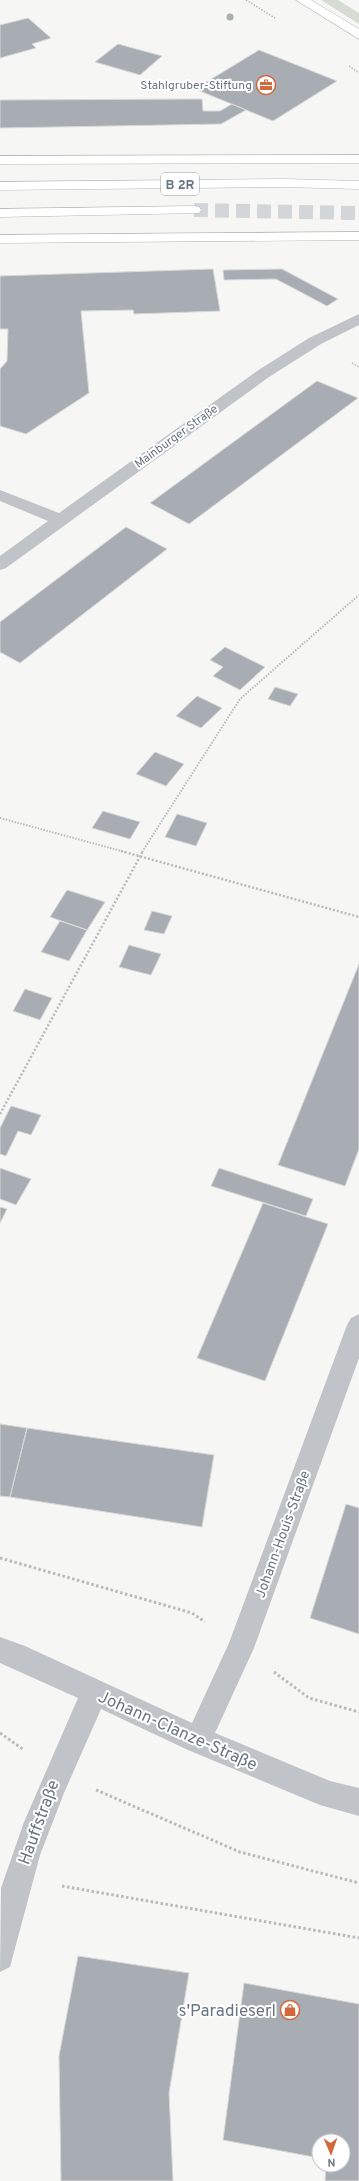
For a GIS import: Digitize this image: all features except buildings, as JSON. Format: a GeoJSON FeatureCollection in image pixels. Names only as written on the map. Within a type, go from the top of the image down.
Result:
{"type":"FeatureCollection","features":[{"type":"Feature","properties":{"kind":"main road"},"geometry":{"type":"LineString","coordinates":[[302,0],[359,35]]}},
{"type":"Feature","properties":{"kind":"main road"},"geometry":{"type":"LineString","coordinates":[[0,160],[358,159]]}},
{"type":"Feature","properties":{"kind":"main road","name":"B 2R"},"geometry":{"type":"LineString","coordinates":[[0,186],[277,184],[359,185]]}},
{"type":"Feature","properties":{"kind":"main road","name":"B 2R"},"geometry":{"type":"LineString","coordinates":[[0,212],[194,210]]}},
{"type":"Feature","properties":{"kind":"main road"},"geometry":{"type":"LineString","coordinates":[[0,239],[359,236]]}},
{"type":"Feature","properties":{"kind":"street","name":"Mainburger Straße"},"geometry":{"type":"LineString","coordinates":[[0,564],[263,374],[315,341],[359,320]]}},
{"type":"Feature","properties":{"kind":"street"},"geometry":{"type":"LineString","coordinates":[[0,495],[60,520]]}},
{"type":"Feature","properties":{"kind":"street","name":"Johann-Houis-Straße"},"geometry":{"type":"LineString","coordinates":[[198,1740],[241,1648],[359,1325]]}},
{"type":"Feature","properties":{"kind":"street","name":"Johann-Clanze-Straße"},"geometry":{"type":"LineString","coordinates":[[0,1650],[16,1655],[198,1740],[330,1795],[359,1802]]}},
{"type":"Feature","properties":{"kind":"street","name":"Hauffstraße"},"geometry":{"type":"LineString","coordinates":[[0,1957],[18,1878],[56,1773],[94,1692]]}},
{"type":"Feature","properties":{"kind":"path"},"geometry":{"type":"LineString","coordinates":[[352,363],[359,367]]}},
{"type":"Feature","properties":{"kind":"path"},"geometry":{"type":"LineString","coordinates":[[0,1114],[139,857],[240,699],[359,595]]}},
{"type":"Feature","properties":{"kind":"path"},"geometry":{"type":"LineString","coordinates":[[0,818],[359,917]]}},
{"type":"Feature","properties":{"kind":"path"},"geometry":{"type":"LineString","coordinates":[[0,1558],[192,1613],[308,1698],[359,1712]]}},
{"type":"Feature","properties":{"kind":"path"},"geometry":{"type":"LineString","coordinates":[[56,1773],[240,1852],[359,1883]]}},
{"type":"Feature","properties":{"kind":"path"},"geometry":{"type":"LineString","coordinates":[[18,1878],[359,1938]]}},
{"type":"Feature","properties":{"kind":"shaded area"},"geometry":{"type":"Polygon","coordinates":[[[321,0],[338,0],[359,13],[359,24],[321,0]]]}},
{"type":"Feature","properties":{"kind":"tunnel"},"geometry":{"type":"LineString","coordinates":[[194,210],[359,213]]}},
{"type":"Feature","properties":{"kind":"place","name":"Stahlgruber-Stiftung"},"geometry":{"type":"Point","coordinates":[266,85]}},
{"type":"Feature","properties":{"kind":"place","name":"s'Paradieserl"},"geometry":{"type":"Point","coordinates":[290,2010]}}]}
